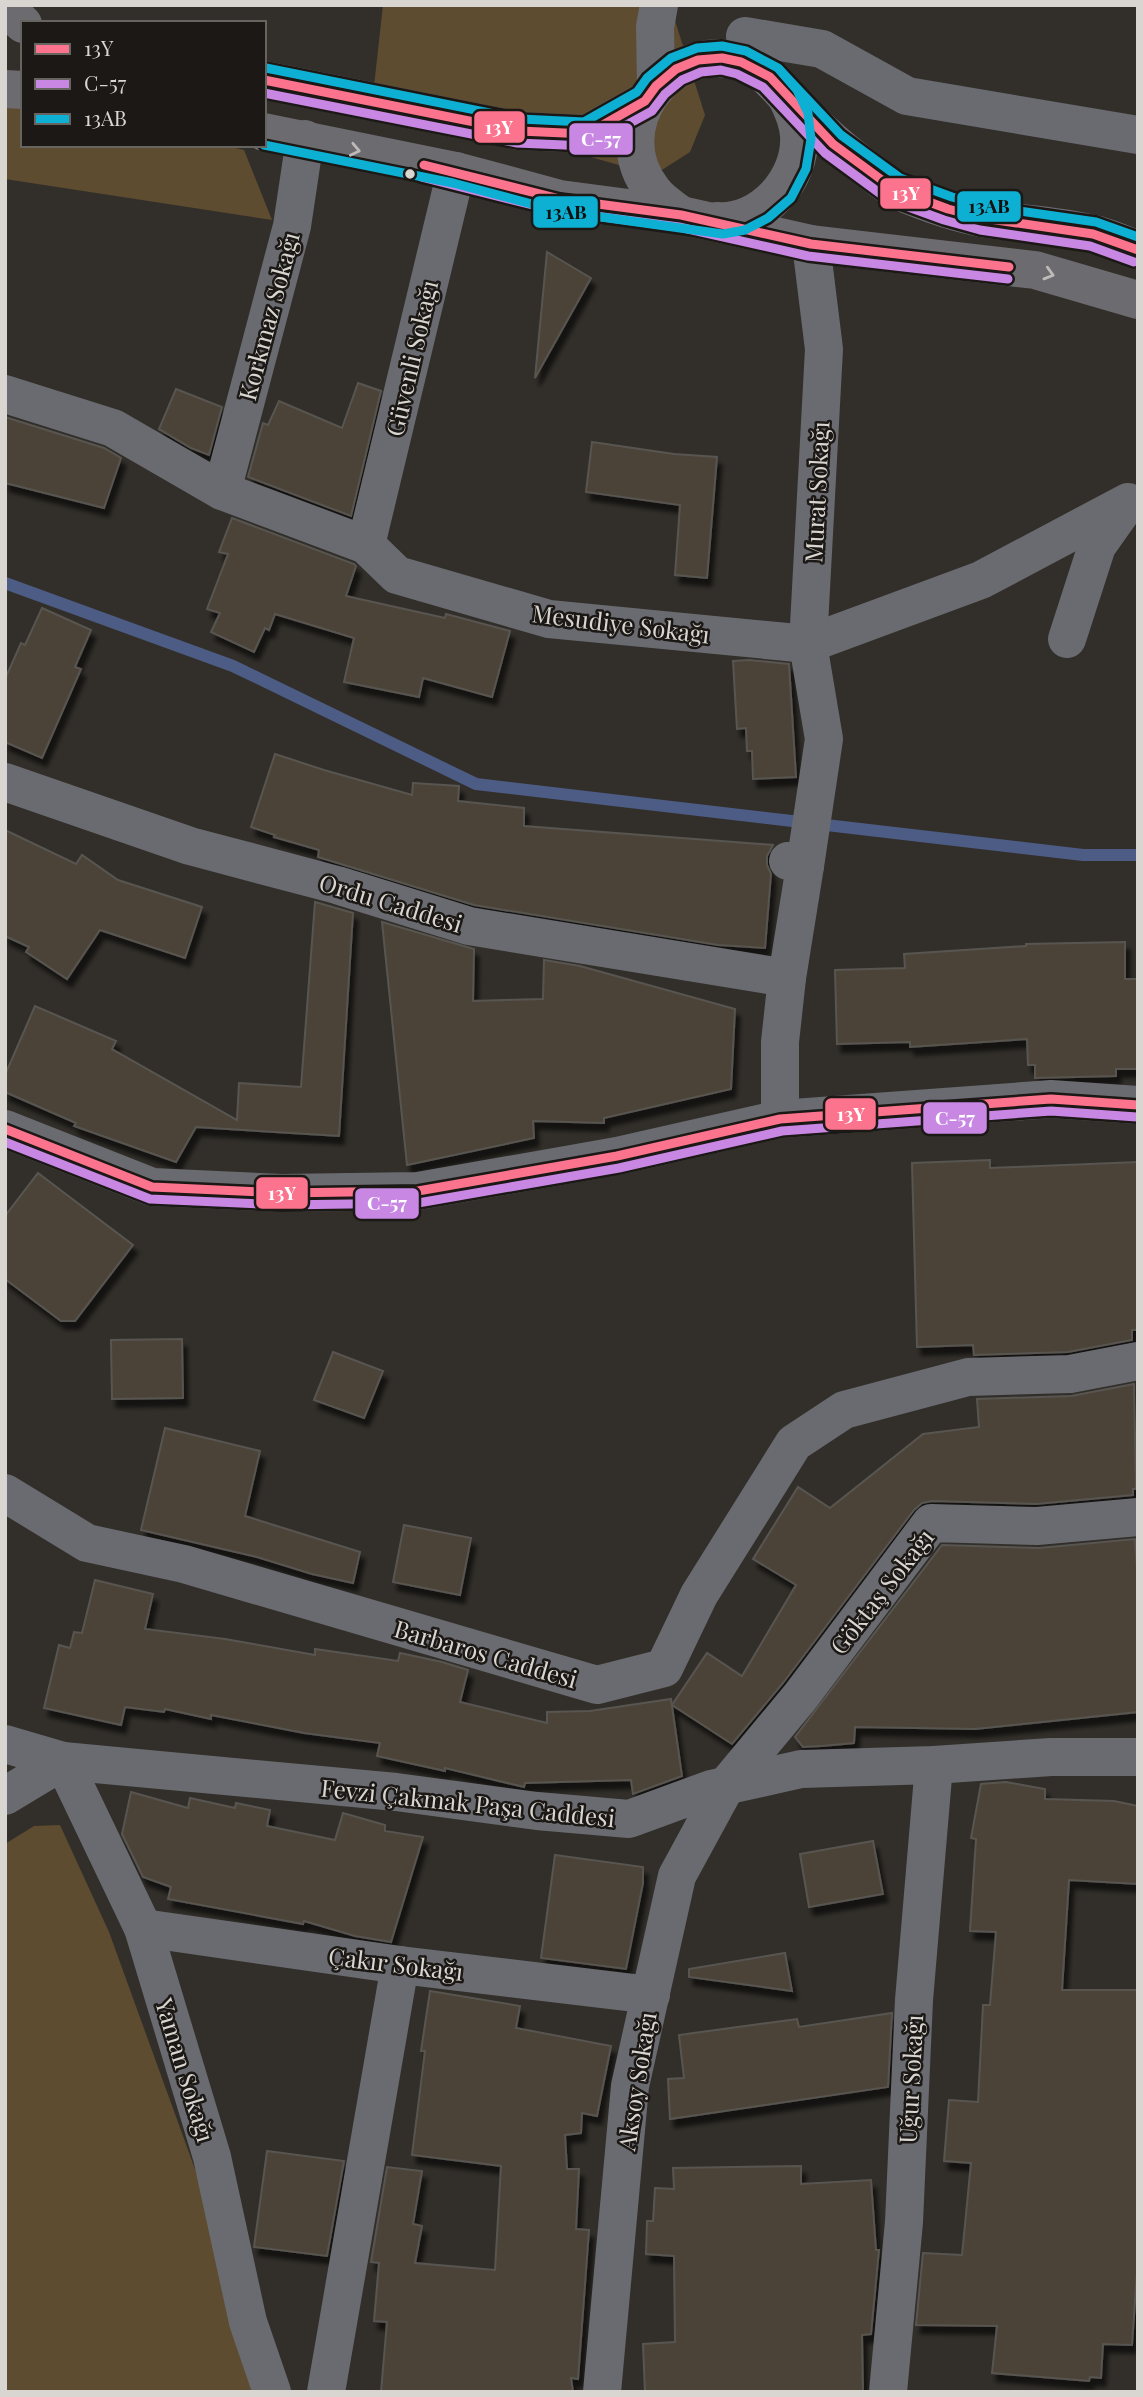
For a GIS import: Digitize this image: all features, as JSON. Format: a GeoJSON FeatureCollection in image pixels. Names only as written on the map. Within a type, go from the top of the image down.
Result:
{"type":"FeatureCollection","features":[{"type":"Feature","properties":{"kind":"main road"},"geometry":{"type":"LineString","coordinates":[[5,7],[21,22]]}},
{"type":"Feature","properties":{"kind":"main road"},"geometry":{"type":"LineString","coordinates":[[266,80],[519,131],[587,134],[651,94],[676,69],[698,60],[722,58],[741,62],[779,87],[834,144],[894,189],[948,209],[984,218],[1093,234],[1138,250]]}},
{"type":"Feature","properties":{"kind":"main road"},"geometry":{"type":"LineString","coordinates":[[266,132],[456,171],[560,199],[723,222],[741,218],[763,207],[782,190],[795,165],[799,137],[796,116],[779,87]]}},
{"type":"Feature","properties":{"kind":"main road"},"geometry":{"type":"LineString","coordinates":[[651,94],[636,130],[636,152],[642,173],[652,190],[692,217],[811,244],[1035,270],[1138,300]]}},
{"type":"Feature","properties":{"kind":"street"},"geometry":{"type":"LineString","coordinates":[[651,94],[659,5]]}},
{"type":"Feature","properties":{"kind":"street"},"geometry":{"type":"LineString","coordinates":[[743,21],[779,87]]}},
{"type":"Feature","properties":{"kind":"street"},"geometry":{"type":"LineString","coordinates":[[743,21],[822,49],[907,96],[1138,135]]}},
{"type":"Feature","properties":{"kind":"street","name":"Korkmaz Sokağı"},"geometry":{"type":"LineString","coordinates":[[222,491],[292,226],[305,139]]}},
{"type":"Feature","properties":{"kind":"street","name":"Güvenli Sokağı"},"geometry":{"type":"LineString","coordinates":[[366,545],[456,171]]}},
{"type":"Feature","properties":{"kind":"street","name":"Murat Sokağı"},"geometry":{"type":"LineString","coordinates":[[787,978],[796,863],[824,739],[808,644],[824,349],[811,244]]}},
{"type":"Feature","properties":{"kind":"street","name":"Mesudiye Sokağı"},"geometry":{"type":"LineString","coordinates":[[5,394],[113,428],[222,491],[366,545],[397,575],[550,619],[808,644],[981,580],[1133,495]]}},
{"type":"Feature","properties":{"kind":"street","name":"Mesudiye Sokağı"},"geometry":{"type":"LineString","coordinates":[[1067,639],[1097,546],[1133,495]]}},
{"type":"Feature","properties":{"kind":"street","name":"Ordu Caddesi"},"geometry":{"type":"LineString","coordinates":[[5,782],[190,846],[337,885],[470,926],[787,978]]}},
{"type":"Feature","properties":{"kind":"street"},"geometry":{"type":"LineString","coordinates":[[780,1119],[780,1042],[787,978]]}},
{"type":"Feature","properties":{"kind":"street"},"geometry":{"type":"LineString","coordinates":[[5,1129],[152,1187],[281,1193],[418,1191],[617,1156],[780,1119],[1051,1099],[1138,1105]]}},
{"type":"Feature","properties":{"kind":"street","name":"Barbaros Caddesi"},"geometry":{"type":"LineString","coordinates":[[5,1493],[87,1543],[184,1564],[597,1685],[664,1668],[699,1595],[794,1443],[844,1410],[968,1377],[1070,1374],[1138,1361]]}},
{"type":"Feature","properties":{"kind":"street","name":"Göktaş Sokağı"},"geometry":{"type":"LineString","coordinates":[[726,1786],[800,1697],[931,1523],[1037,1526],[1138,1517]]}},
{"type":"Feature","properties":{"kind":"street","name":"Fevzi Çakmak Paşa Caddesi"},"geometry":{"type":"LineString","coordinates":[[5,1744],[62,1761],[396,1792],[537,1811],[629,1819],[711,1789],[801,1769],[934,1765],[1051,1757],[1138,1757]]}},
{"type":"Feature","properties":{"kind":"street"},"geometry":{"type":"LineString","coordinates":[[5,1796],[62,1761]]}},
{"type":"Feature","properties":{"kind":"street","name":"Yaman Sokağı"},"geometry":{"type":"LineString","coordinates":[[62,1761],[143,1928],[212,2157],[248,2322],[272,2392]]}},
{"type":"Feature","properties":{"kind":"street","name":"Uğur Sokağı"},"geometry":{"type":"LineString","coordinates":[[888,2392],[904,2222],[914,2000],[934,1765]]}},
{"type":"Feature","properties":{"kind":"street","name":"Aksoy Sokağı"},"geometry":{"type":"LineString","coordinates":[[601,2392],[630,2086],[677,1876],[726,1786]]}},
{"type":"Feature","properties":{"kind":"street","name":"Çakır Sokağı"},"geometry":{"type":"LineString","coordinates":[[143,1928],[400,1965],[650,1995]]}},
{"type":"Feature","properties":{"kind":"street"},"geometry":{"type":"LineString","coordinates":[[326,2392],[400,1965]]}},
{"type":"Feature","properties":{"kind":"shaded area"},"geometry":{"type":"Polygon","coordinates":[[[383,5],[670,5],[705,115],[690,152],[654,175],[373,95],[383,5]]]}},
{"type":"Feature","properties":{"kind":"shaded area"},"geometry":{"type":"Polygon","coordinates":[[[5,102],[21,102],[21,147],[231,147],[244,150],[272,220],[5,179],[5,102]]]}},
{"type":"Feature","properties":{"kind":"shaded area"},"geometry":{"type":"Polygon","coordinates":[[[60,1825],[109,1932],[204,2194],[253,2392],[5,2392],[5,1844],[34,1826],[60,1825]]]}},
{"type":"Feature","properties":{"kind":"building"},"geometry":{"type":"Polygon","coordinates":[[[547,252],[591,278],[535,378],[547,252]]]}},
{"type":"Feature","properties":{"kind":"building"},"geometry":{"type":"Polygon","coordinates":[[[358,383],[381,391],[351,516],[248,477],[263,423],[268,425],[279,401],[342,428],[358,383]]]}},
{"type":"Feature","properties":{"kind":"building"},"geometry":{"type":"Polygon","coordinates":[[[176,389],[222,407],[209,455],[159,429],[176,389]]]}},
{"type":"Feature","properties":{"kind":"building"},"geometry":{"type":"Polygon","coordinates":[[[5,417],[104,448],[121,458],[104,508],[5,483],[5,417]]]}},
{"type":"Feature","properties":{"kind":"building"},"geometry":{"type":"Polygon","coordinates":[[[592,442],[674,454],[717,457],[707,578],[675,575],[680,505],[586,492],[592,442]]]}},
{"type":"Feature","properties":{"kind":"building"},"geometry":{"type":"Polygon","coordinates":[[[232,518],[354,564],[356,566],[346,596],[445,618],[446,614],[510,631],[492,697],[423,678],[419,697],[344,682],[354,638],[275,614],[269,630],[265,628],[254,652],[211,632],[220,613],[207,609],[228,554],[219,552],[232,518]]]}},
{"type":"Feature","properties":{"kind":"building"},"geometry":{"type":"Polygon","coordinates":[[[42,608],[91,630],[75,667],[81,669],[42,758],[5,742],[5,679],[21,643],[25,645],[42,608]]]}},
{"type":"Feature","properties":{"kind":"building"},"geometry":{"type":"Polygon","coordinates":[[[733,661],[789,664],[796,777],[753,779],[752,751],[747,751],[746,728],[737,729],[733,661]]]}},
{"type":"Feature","properties":{"kind":"building"},"geometry":{"type":"Polygon","coordinates":[[[275,754],[412,795],[413,783],[459,786],[458,801],[524,808],[524,826],[773,845],[767,856],[771,874],[765,948],[718,945],[474,905],[318,857],[319,850],[274,837],[275,835],[251,827],[275,754]]]}},
{"type":"Feature","properties":{"kind":"building"},"geometry":{"type":"Polygon","coordinates":[[[5,830],[76,864],[82,855],[118,880],[202,907],[185,958],[100,930],[67,979],[26,952],[29,947],[5,936],[5,830]]]}},
{"type":"Feature","properties":{"kind":"building"},"geometry":{"type":"Polygon","coordinates":[[[315,902],[353,913],[339,1136],[196,1127],[176,1162],[74,1126],[76,1123],[5,1092],[5,1075],[35,1006],[116,1041],[112,1049],[237,1120],[239,1083],[301,1087],[315,902]]]}},
{"type":"Feature","properties":{"kind":"building"},"geometry":{"type":"Polygon","coordinates":[[[382,922],[474,949],[473,1001],[543,999],[544,960],[580,966],[735,1009],[731,1089],[604,1118],[604,1123],[533,1121],[534,1138],[407,1165],[382,922]]]}},
{"type":"Feature","properties":{"kind":"building"},"geometry":{"type":"Polygon","coordinates":[[[1125,942],[1125,979],[1138,979],[1138,1069],[1116,1069],[1116,1076],[1035,1078],[1035,1065],[1028,1065],[1027,1039],[910,1047],[910,1042],[837,1044],[835,970],[905,968],[904,954],[1026,944],[1125,942]]]}},
{"type":"Feature","properties":{"kind":"building"},"geometry":{"type":"Polygon","coordinates":[[[990,1160],[990,1168],[1138,1162],[1138,1330],[1132,1330],[1132,1340],[1068,1352],[974,1355],[973,1345],[917,1347],[912,1163],[990,1160]]]}},
{"type":"Feature","properties":{"kind":"building"},"geometry":{"type":"Polygon","coordinates":[[[38,1173],[133,1245],[75,1321],[61,1321],[5,1279],[5,1216],[38,1173]]]}},
{"type":"Feature","properties":{"kind":"building"},"geometry":{"type":"Polygon","coordinates":[[[182,1339],[183,1398],[112,1399],[111,1340],[182,1339]]]}},
{"type":"Feature","properties":{"kind":"building"},"geometry":{"type":"Polygon","coordinates":[[[333,1352],[383,1371],[364,1418],[314,1400],[333,1352]]]}},
{"type":"Feature","properties":{"kind":"building"},"geometry":{"type":"Polygon","coordinates":[[[1134,1384],[1136,1489],[1133,1489],[1133,1495],[1036,1504],[922,1503],[783,1683],[732,1744],[672,1705],[707,1653],[742,1676],[796,1585],[753,1559],[798,1487],[830,1508],[923,1434],[979,1427],[977,1399],[1071,1396],[1134,1384]]]}},
{"type":"Feature","properties":{"kind":"building"},"geometry":{"type":"Polygon","coordinates":[[[165,1428],[260,1451],[245,1516],[360,1552],[353,1583],[141,1530],[165,1428]]]}},
{"type":"Feature","properties":{"kind":"building"},"geometry":{"type":"Polygon","coordinates":[[[404,1525],[471,1538],[460,1595],[393,1582],[404,1525]]]}},
{"type":"Feature","properties":{"kind":"building"},"geometry":{"type":"Polygon","coordinates":[[[1135,1539],[1138,1584],[1138,1712],[975,1729],[855,1727],[854,1743],[822,1746],[803,1747],[795,1737],[942,1545],[1039,1548],[1135,1539]]]}},
{"type":"Feature","properties":{"kind":"building"},"geometry":{"type":"Polygon","coordinates":[[[95,1580],[153,1594],[145,1629],[225,1639],[315,1655],[315,1649],[398,1661],[400,1653],[442,1662],[468,1670],[460,1702],[547,1723],[547,1712],[590,1711],[671,1699],[682,1776],[633,1794],[631,1780],[525,1783],[524,1787],[445,1768],[445,1771],[377,1756],[380,1743],[304,1733],[211,1715],[211,1719],[165,1709],[164,1712],[125,1707],[121,1725],[44,1708],[59,1645],[70,1648],[74,1632],[82,1633],[95,1580]]]}},
{"type":"Feature","properties":{"kind":"building"},"geometry":{"type":"Polygon","coordinates":[[[1006,1782],[1045,1789],[1045,1799],[1114,1801],[1138,1806],[1138,1884],[1069,1880],[1062,1990],[1138,1990],[1138,2258],[1132,2345],[1103,2344],[1101,2378],[1090,2377],[1089,2381],[992,2373],[997,2326],[916,2325],[923,2253],[962,2255],[971,2163],[944,2161],[949,2100],[978,2102],[983,2005],[990,2005],[996,1932],[970,1931],[976,1839],[971,1838],[981,1784],[1006,1782]]]}},
{"type":"Feature","properties":{"kind":"building"},"geometry":{"type":"Polygon","coordinates":[[[131,1792],[188,1808],[190,1798],[235,1808],[236,1803],[270,1810],[267,1826],[335,1840],[343,1813],[385,1825],[385,1831],[423,1837],[391,1942],[355,1936],[304,1921],[303,1924],[168,1899],[171,1887],[143,1877],[122,1834],[131,1792]]]}},
{"type":"Feature","properties":{"kind":"building"},"geometry":{"type":"Polygon","coordinates":[[[873,1841],[883,1894],[809,1907],[800,1854],[873,1841]]]}},
{"type":"Feature","properties":{"kind":"building"},"geometry":{"type":"Polygon","coordinates":[[[555,1855],[643,1867],[643,1883],[626,1969],[541,1958],[555,1855]]]}},
{"type":"Feature","properties":{"kind":"building"},"geometry":{"type":"Polygon","coordinates":[[[785,1953],[792,1991],[689,1977],[689,1969],[785,1953]]]}},
{"type":"Feature","properties":{"kind":"building"},"geometry":{"type":"Polygon","coordinates":[[[430,1991],[520,2006],[516,2028],[611,2046],[597,2116],[582,2113],[581,2133],[565,2135],[567,2169],[579,2169],[576,2229],[589,2230],[578,2379],[571,2378],[573,2392],[381,2392],[387,2322],[374,2321],[379,2263],[371,2262],[387,2167],[422,2171],[413,2224],[422,2226],[415,2263],[495,2270],[501,2166],[412,2155],[425,2051],[421,2051],[430,1991]]]}},
{"type":"Feature","properties":{"kind":"building"},"geometry":{"type":"Polygon","coordinates":[[[892,2013],[888,2087],[670,2119],[668,2079],[684,2078],[679,2035],[797,2019],[799,2027],[892,2013]]]}},
{"type":"Feature","properties":{"kind":"building"},"geometry":{"type":"Polygon","coordinates":[[[267,2151],[344,2161],[327,2256],[254,2247],[267,2151]]]}},
{"type":"Feature","properties":{"kind":"building"},"geometry":{"type":"Polygon","coordinates":[[[801,2166],[801,2184],[871,2180],[876,2250],[879,2250],[871,2334],[862,2335],[863,2392],[645,2392],[643,2344],[675,2342],[674,2256],[646,2254],[647,2221],[653,2221],[655,2188],[674,2189],[673,2168],[801,2166]]]}},
{"type":"Feature","properties":{"kind":"waterway"},"geometry":{"type":"LineString","coordinates":[[5,583],[233,666],[476,784],[1083,855],[1138,855]]}},
{"type":"Feature","properties":{"kind":"transit line","name":"13AB"},"geometry":{"type":"LineString","coordinates":[[266,68],[520,119],[584,122],[637,92],[647,78],[671,58],[697,48],[722,46],[746,51],[778,68],[797,90],[808,113],[811,139],[806,169],[791,198],[768,218],[745,230],[723,234],[558,211],[453,183],[266,145]]}},
{"type":"Feature","properties":{"kind":"transit line","name":"13Y"},"geometry":{"type":"LineString","coordinates":[[266,80],[519,131],[587,134],[645,101],[656,86],[676,69],[698,60],[722,58],[741,62],[770,77],[833,144],[894,189],[948,209],[983,218],[1093,234],[1138,250]]}},
{"type":"Feature","properties":{"kind":"transit line","name":"13AB"},"geometry":{"type":"LineString","coordinates":[[779,69],[841,135],[900,178],[985,206],[1096,222],[1138,237]]}},
{"type":"Feature","properties":{"kind":"transit line","name":"C-57"},"geometry":{"type":"LineString","coordinates":[[266,93],[517,143],[588,146],[652,111],[665,94],[682,80],[701,72],[721,70],[737,74],[763,87],[825,153],[889,200],[980,230],[1090,246],[1134,262]]}},
{"type":"Feature","properties":{"kind":"transit line","name":"13Y"},"geometry":{"type":"LineString","coordinates":[[424,165],[560,199],[681,215],[811,244],[1009,267]]}},
{"type":"Feature","properties":{"kind":"transit line","name":"C-57"},"geometry":{"type":"LineString","coordinates":[[421,177],[557,211],[679,227],[808,256],[1008,279]]}},
{"type":"Feature","properties":{"kind":"transit line","name":"13Y"},"geometry":{"type":"LineString","coordinates":[[5,1129],[152,1187],[281,1193],[418,1191],[617,1156],[780,1119],[1051,1099],[1138,1105]]}},
{"type":"Feature","properties":{"kind":"transit line","name":"C-57"},"geometry":{"type":"LineString","coordinates":[[5,1142],[150,1199],[281,1205],[418,1203],[619,1168],[782,1131],[1051,1111],[1137,1117]]}}]}
